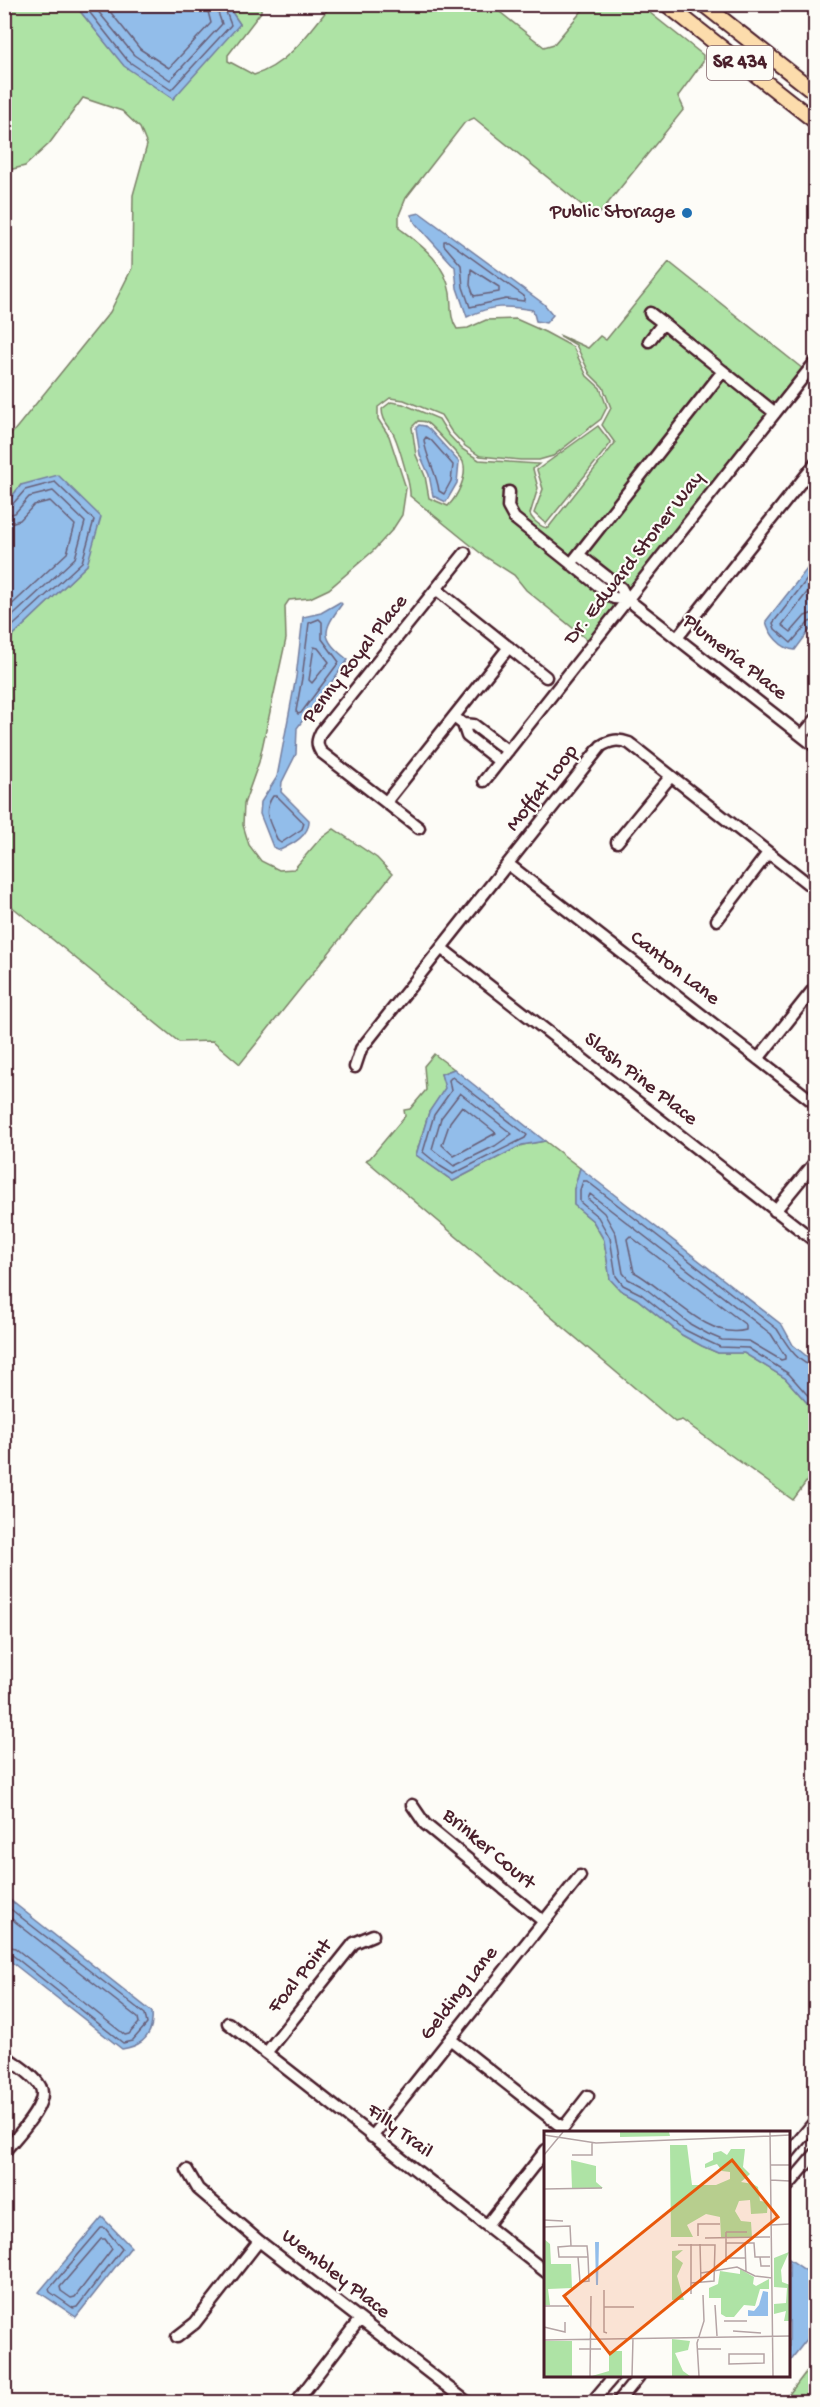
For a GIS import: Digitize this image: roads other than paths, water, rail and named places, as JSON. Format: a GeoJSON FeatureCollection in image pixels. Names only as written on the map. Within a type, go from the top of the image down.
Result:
{"type":"FeatureCollection","features":[{"type":"Feature","properties":{"kind":"main road","name":"SR 434"},"geometry":{"type":"LineString","coordinates":[[666,4],[816,122]]}},
{"type":"Feature","properties":{"kind":"main road","name":"SR 434"},"geometry":{"type":"LineString","coordinates":[[703,4],[816,93]]}},
{"type":"Feature","properties":{"kind":"street"},"geometry":{"type":"LineString","coordinates":[[650,313],[775,412]]}},
{"type":"Feature","properties":{"kind":"street"},"geometry":{"type":"LineString","coordinates":[[649,341],[663,323]]}},
{"type":"Feature","properties":{"kind":"street","name":"Dr. Edward Stoner Way"},"geometry":{"type":"LineString","coordinates":[[484,781],[816,361]]}},
{"type":"Feature","properties":{"kind":"street"},"geometry":{"type":"LineString","coordinates":[[571,564],[723,371]]}},
{"type":"Feature","properties":{"kind":"street"},"geometry":{"type":"LineString","coordinates":[[677,638],[811,478],[816,464]]}},
{"type":"Feature","properties":{"kind":"street"},"geometry":{"type":"LineString","coordinates":[[509,492],[508,507],[514,518],[614,598],[627,599]]}},
{"type":"Feature","properties":{"kind":"street","name":"Penny Royal Place"},"geometry":{"type":"LineString","coordinates":[[419,828],[321,752],[317,746],[317,739],[465,553]]}},
{"type":"Feature","properties":{"kind":"street"},"geometry":{"type":"LineString","coordinates":[[579,555],[621,588],[627,599]]}},
{"type":"Feature","properties":{"kind":"street"},"geometry":{"type":"LineString","coordinates":[[597,584],[604,575]]}},
{"type":"Feature","properties":{"kind":"street"},"geometry":{"type":"LineString","coordinates":[[436,589],[546,677]]}},
{"type":"Feature","properties":{"kind":"street","name":"Plumeria Place"},"geometry":{"type":"LineString","coordinates":[[627,599],[816,747]]}},
{"type":"Feature","properties":{"kind":"street"},"geometry":{"type":"LineString","coordinates":[[386,802],[509,647]]}},
{"type":"Feature","properties":{"kind":"street"},"geometry":{"type":"LineString","coordinates":[[454,717],[463,724],[474,725],[508,751]]}},
{"type":"Feature","properties":{"kind":"street"},"geometry":{"type":"LineString","coordinates":[[802,736],[816,719]]}},
{"type":"Feature","properties":{"kind":"street"},"geometry":{"type":"LineString","coordinates":[[463,724],[467,736],[499,761]]}},
{"type":"Feature","properties":{"kind":"street"},"geometry":{"type":"LineString","coordinates":[[471,739],[479,729]]}},
{"type":"Feature","properties":{"kind":"street"},"geometry":{"type":"LineString","coordinates":[[480,746],[488,736]]}},
{"type":"Feature","properties":{"kind":"street","name":"Moffat Loop"},"geometry":{"type":"LineString","coordinates":[[355,1068],[361,1049],[602,746],[610,741],[621,740],[629,743],[816,890]]}},
{"type":"Feature","properties":{"kind":"street"},"geometry":{"type":"LineString","coordinates":[[618,842],[671,776]]}},
{"type":"Feature","properties":{"kind":"street"},"geometry":{"type":"LineString","coordinates":[[717,920],[768,853]]}},
{"type":"Feature","properties":{"kind":"street","name":"Canton Lane"},"geometry":{"type":"LineString","coordinates":[[508,864],[816,1104]]}},
{"type":"Feature","properties":{"kind":"street","name":"Slash Pine Place"},"geometry":{"type":"LineString","coordinates":[[441,948],[816,1242]]}},
{"type":"Feature","properties":{"kind":"street"},"geometry":{"type":"LineString","coordinates":[[758,1059],[816,986]]}},
{"type":"Feature","properties":{"kind":"street"},"geometry":{"type":"LineString","coordinates":[[776,1211],[816,1161]]}},
{"type":"Feature","properties":{"kind":"street","name":"Brinker Court"},"geometry":{"type":"LineString","coordinates":[[412,1805],[425,1824],[543,1921]]}},
{"type":"Feature","properties":{"kind":"street","name":"Gelding Lane"},"geometry":{"type":"LineString","coordinates":[[372,2137],[580,1876]]}},
{"type":"Feature","properties":{"kind":"street","name":"Foal Point"},"geometry":{"type":"LineString","coordinates":[[266,2053],[354,1943],[373,1935]]}},
{"type":"Feature","properties":{"kind":"street","name":"Filly Trail"},"geometry":{"type":"LineString","coordinates":[[228,2023],[544,2270]]}},
{"type":"Feature","properties":{"kind":"street"},"geometry":{"type":"LineString","coordinates":[[450,2039],[561,2130],[588,2097]]}},
{"type":"Feature","properties":{"kind":"street"},"geometry":{"type":"LineString","coordinates":[[4,2055],[35,2079],[42,2087],[44,2096],[41,2106],[4,2152]]}},
{"type":"Feature","properties":{"kind":"street"},"geometry":{"type":"LineString","coordinates":[[790,2153],[816,2120]]}},
{"type":"Feature","properties":{"kind":"street"},"geometry":{"type":"LineString","coordinates":[[487,2226],[544,2153]]}},
{"type":"Feature","properties":{"kind":"street"},"geometry":{"type":"LineString","coordinates":[[790,2185],[816,2153]]}},
{"type":"Feature","properties":{"kind":"street","name":"Wembley Place"},"geometry":{"type":"LineString","coordinates":[[187,2170],[198,2189],[259,2241],[466,2403]]}},
{"type":"Feature","properties":{"kind":"street"},"geometry":{"type":"LineString","coordinates":[[177,2337],[195,2323],[259,2241]]}},
{"type":"Feature","properties":{"kind":"street"},"geometry":{"type":"LineString","coordinates":[[296,2403],[360,2319]]}},
{"type":"Feature","properties":{"kind":"street"},"geometry":{"type":"LineString","coordinates":[[592,2403],[613,2377]]}},
{"type":"Feature","properties":{"kind":"street"},"geometry":{"type":"LineString","coordinates":[[618,2403],[638,2377]]}},
{"type":"Feature","properties":{"kind":"water"},"geometry":{"type":"Polygon","coordinates":[[[75,5],[227,5],[240,24],[173,99],[124,66],[75,5]]]}},
{"type":"Feature","properties":{"kind":"water"},"geometry":{"type":"Polygon","coordinates":[[[420,213],[544,304],[553,315],[546,323],[536,321],[533,310],[506,307],[491,308],[467,317],[457,288],[455,267],[416,224],[411,215],[420,213]]]}},
{"type":"Feature","properties":{"kind":"water"},"geometry":{"type":"Polygon","coordinates":[[[419,425],[430,430],[459,462],[457,483],[446,502],[433,496],[429,475],[420,455],[416,428],[419,425]]]}},
{"type":"Feature","properties":{"kind":"water"},"geometry":{"type":"Polygon","coordinates":[[[58,475],[101,517],[87,565],[5,643],[5,505],[21,485],[58,475]]]}},
{"type":"Feature","properties":{"kind":"water"},"geometry":{"type":"Polygon","coordinates":[[[814,560],[815,623],[795,650],[790,649],[776,640],[766,621],[814,560]]]}},
{"type":"Feature","properties":{"kind":"water"},"geometry":{"type":"Polygon","coordinates":[[[340,602],[342,604],[331,621],[327,634],[332,646],[348,660],[297,728],[296,754],[282,782],[281,792],[309,820],[309,825],[304,835],[280,850],[273,847],[260,814],[261,802],[277,777],[296,677],[303,617],[321,613],[340,602]]]}},
{"type":"Feature","properties":{"kind":"water"},"geometry":{"type":"Polygon","coordinates":[[[454,1069],[545,1141],[522,1145],[453,1181],[416,1155],[429,1112],[445,1088],[441,1074],[454,1069]]]}},
{"type":"Feature","properties":{"kind":"water"},"geometry":{"type":"Polygon","coordinates":[[[580,1168],[782,1325],[793,1345],[815,1363],[815,1406],[809,1405],[785,1378],[744,1353],[718,1353],[702,1346],[682,1335],[637,1299],[620,1290],[610,1279],[604,1240],[593,1221],[574,1205],[574,1189],[580,1168]]]}},
{"type":"Feature","properties":{"kind":"water"},"geometry":{"type":"Polygon","coordinates":[[[5,1896],[152,2012],[151,2027],[146,2038],[136,2045],[122,2049],[5,1957],[5,1896]]]}},
{"type":"Feature","properties":{"kind":"water"},"geometry":{"type":"Polygon","coordinates":[[[102,2217],[131,2247],[76,2317],[39,2292],[102,2217]]]}},
{"type":"Feature","properties":{"kind":"water"},"geometry":{"type":"Polygon","coordinates":[[[790,2260],[815,2277],[815,2329],[790,2361],[790,2260]]]}},
{"type":"Feature","properties":{"kind":"place","name":"Public Storage"},"geometry":{"type":"Point","coordinates":[687,213]}}]}
